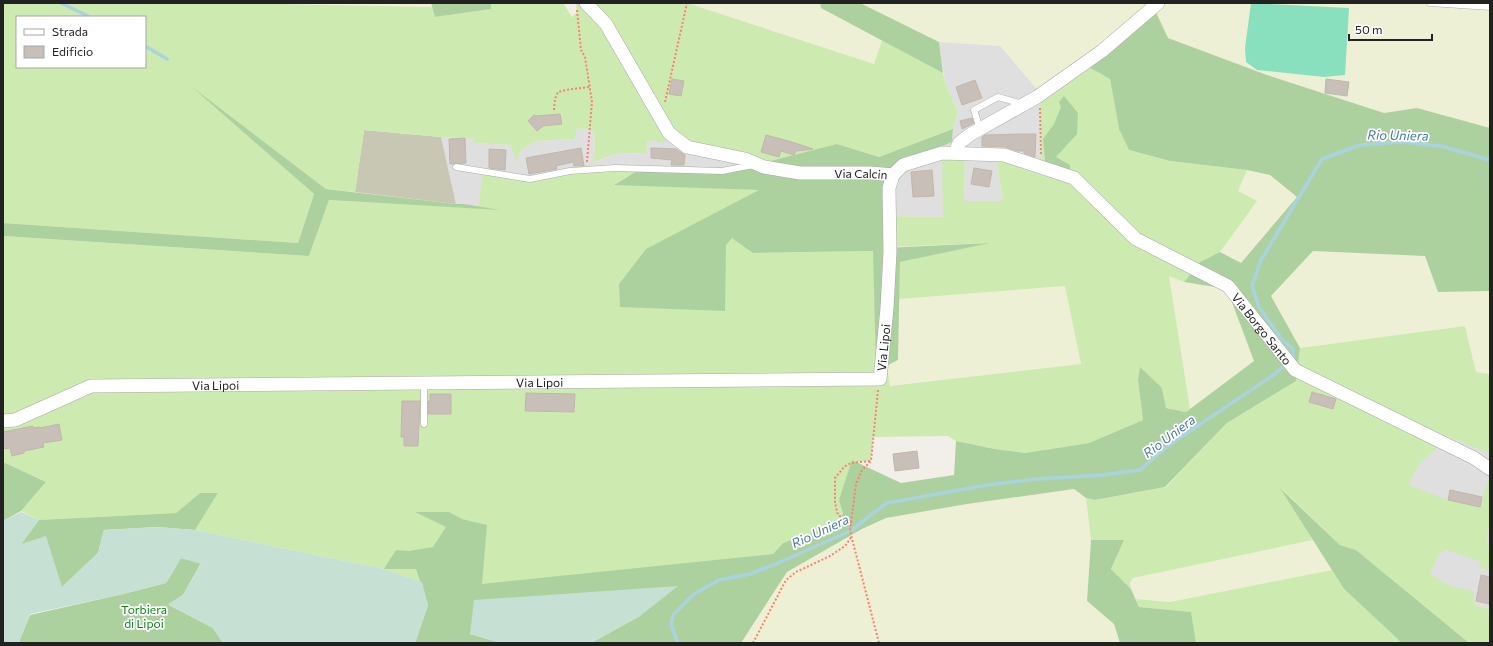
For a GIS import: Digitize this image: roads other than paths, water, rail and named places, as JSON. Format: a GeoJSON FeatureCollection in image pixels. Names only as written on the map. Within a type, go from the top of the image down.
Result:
{"type":"FeatureCollection","features":[{"type":"Feature","properties":{"kind":"street"},"geometry":{"type":"LineString","coordinates":[[955,153],[960,143],[970,134],[1041,94],[1102,51],[1158,3]]}},
{"type":"Feature","properties":{"kind":"street","name":"Via Calcin"},"geometry":{"type":"LineString","coordinates":[[581,4],[606,24],[669,133],[687,147],[745,159],[758,164],[800,174],[872,173],[893,175],[903,165],[942,153],[955,153]]}},
{"type":"Feature","properties":{"kind":"street","name":"Via Borgo Santo"},"geometry":{"type":"LineString","coordinates":[[955,153],[1004,155],[1074,178],[1136,239],[1228,286],[1293,368],[1474,458],[1490,469]]}},
{"type":"Feature","properties":{"kind":"street","name":"Via Lipoi"},"geometry":{"type":"LineString","coordinates":[[3,421],[15,420],[91,386],[880,379],[890,259],[889,188],[893,175]]}},
{"type":"Feature","properties":{"kind":"lane"},"geometry":{"type":"LineString","coordinates":[[1430,3],[1490,7]]}},
{"type":"Feature","properties":{"kind":"lane"},"geometry":{"type":"LineString","coordinates":[[980,129],[974,110],[998,97],[1025,104]]}},
{"type":"Feature","properties":{"kind":"lane"},"geometry":{"type":"LineString","coordinates":[[456,167],[530,179],[588,169],[615,168],[722,171],[758,164]]}},
{"type":"Feature","properties":{"kind":"lane"},"geometry":{"type":"LineString","coordinates":[[424,383],[424,424]]}},
{"type":"Feature","properties":{"kind":"waterway"},"geometry":{"type":"LineString","coordinates":[[61,3],[88,16]]}},
{"type":"Feature","properties":{"kind":"waterway"},"geometry":{"type":"LineString","coordinates":[[146,47],[167,59]]}},
{"type":"Feature","properties":{"kind":"waterway","name":"Rio Uniera"},"geometry":{"type":"LineString","coordinates":[[1291,360],[1293,358],[1293,349],[1281,338],[1259,307],[1252,286],[1261,260],[1322,159],[1360,145],[1402,142],[1441,146],[1490,160]]}},
{"type":"Feature","properties":{"kind":"waterway","name":"Rio Uniera"},"geometry":{"type":"LineString","coordinates":[[678,643],[671,625],[673,615],[694,594],[719,580],[750,574],[850,531],[887,503],[987,485],[1037,479],[1103,475],[1140,470],[1169,445],[1275,374],[1286,364]]}},
{"type":"Feature","properties":{"kind":"park label","name":"Torbiera di Lipoi"},"geometry":{"type":"Point","coordinates":[144,616]}}]}
